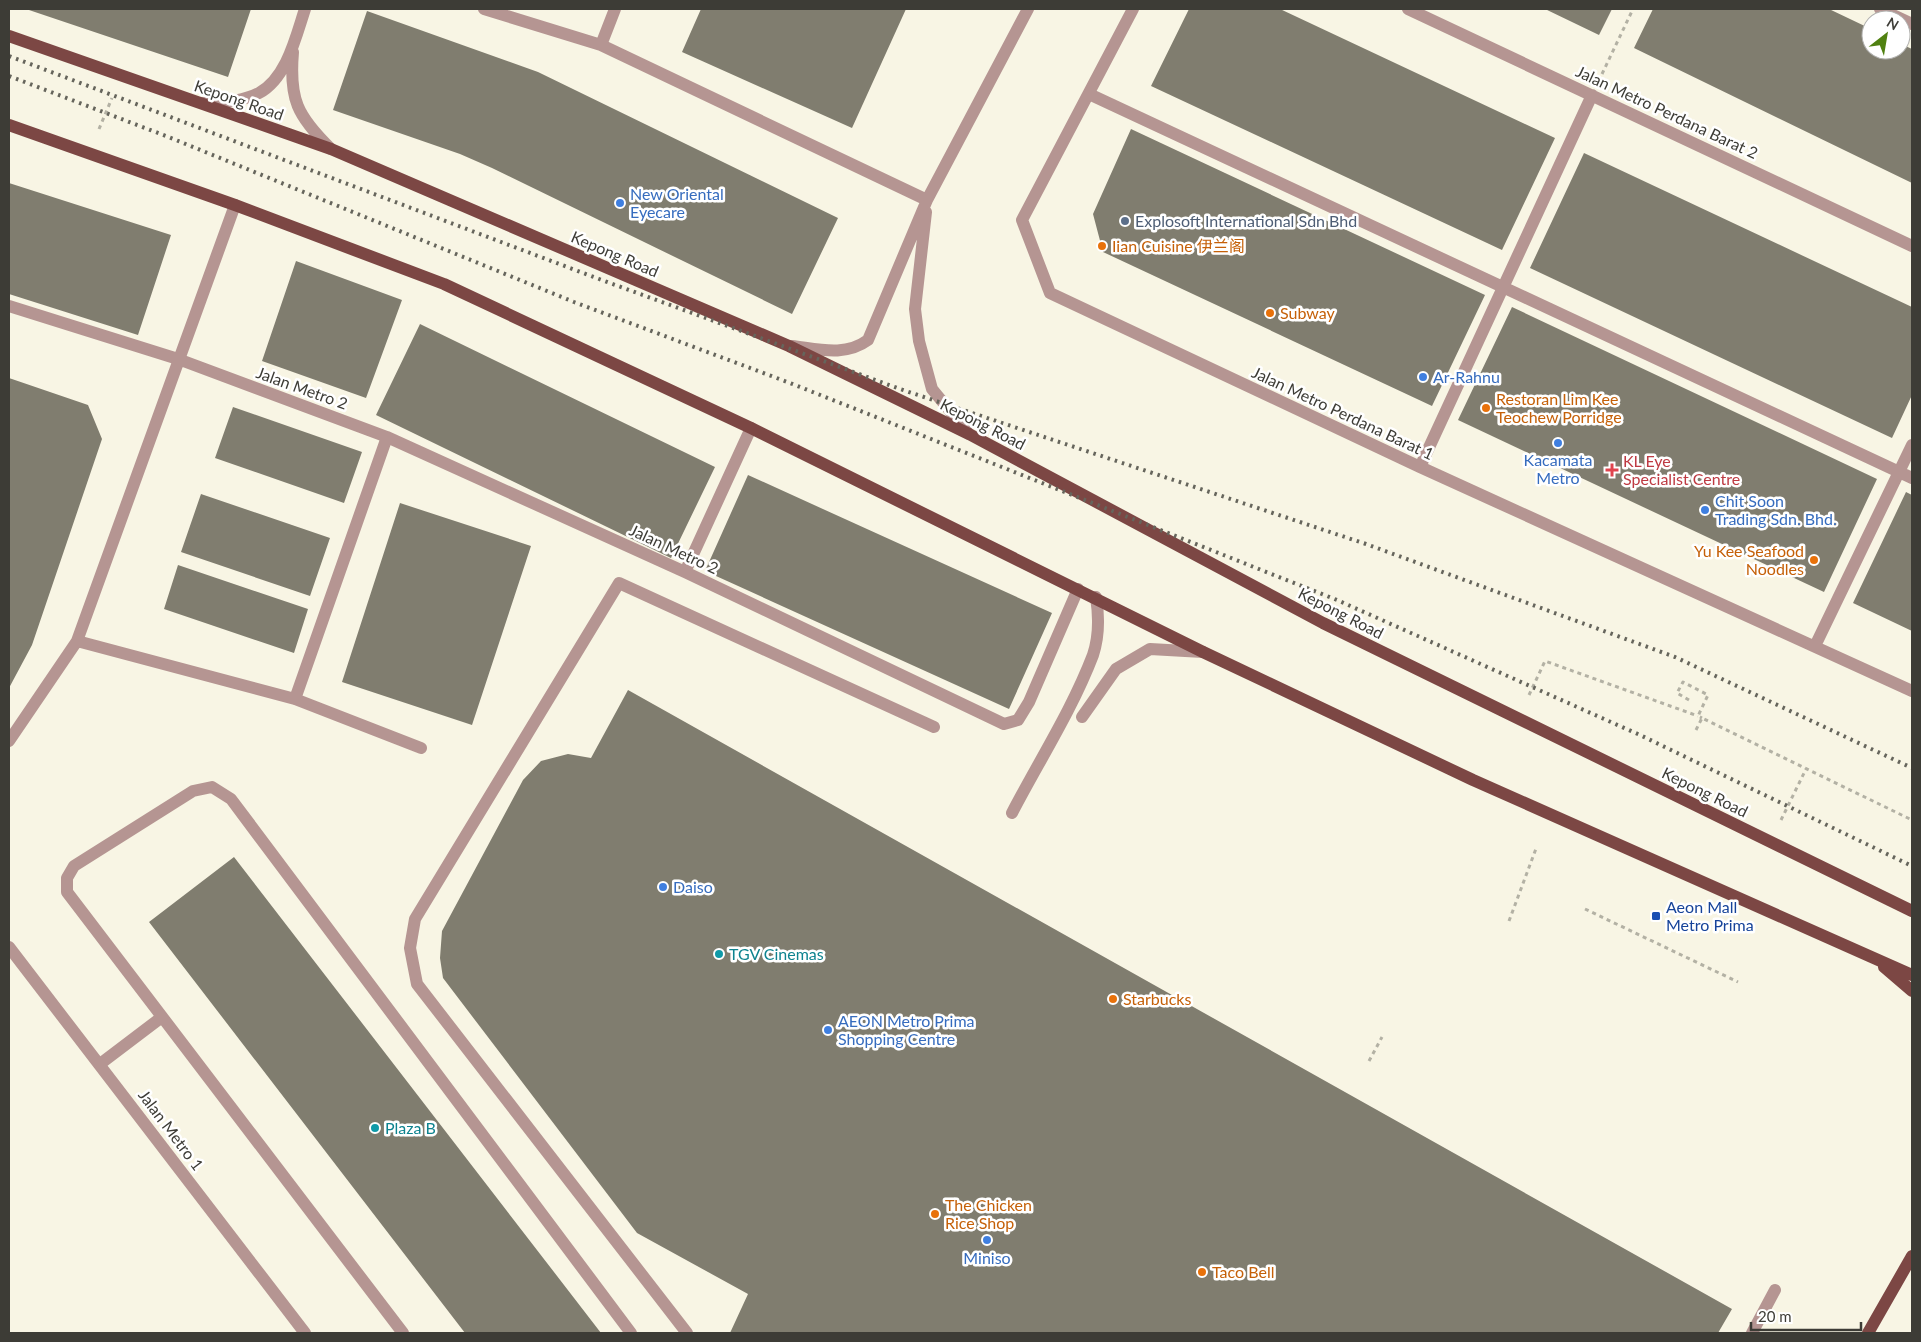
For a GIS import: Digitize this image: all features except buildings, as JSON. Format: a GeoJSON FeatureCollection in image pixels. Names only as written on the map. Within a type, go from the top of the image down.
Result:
{"type":"FeatureCollection","features":[{"type":"Feature","properties":{"kind":"main road","name":"Kepong Road"},"geometry":{"type":"LineString","coordinates":[[9,36],[331,149],[788,346],[970,434],[1323,623],[1912,911]]}},
{"type":"Feature","properties":{"kind":"main road"},"geometry":{"type":"LineString","coordinates":[[9,125],[235,205],[444,284],[751,428],[1078,590],[1096,597],[1202,652],[1488,787],[1912,975]]}},
{"type":"Feature","properties":{"kind":"main road"},"geometry":{"type":"LineString","coordinates":[[1866,954],[1912,991]]}},
{"type":"Feature","properties":{"kind":"main road"},"geometry":{"type":"LineString","coordinates":[[1868,1333],[1912,1256]]}},
{"type":"Feature","properties":{"kind":"street"},"geometry":{"type":"LineString","coordinates":[[199,103],[235,101],[260,93],[276,78],[293,47],[305,9]]}},
{"type":"Feature","properties":{"kind":"street"},"geometry":{"type":"LineString","coordinates":[[484,9],[601,46],[927,200]]}},
{"type":"Feature","properties":{"kind":"street"},"geometry":{"type":"LineString","coordinates":[[601,46],[615,9]]}},
{"type":"Feature","properties":{"kind":"street"},"geometry":{"type":"LineString","coordinates":[[788,346],[844,351],[857,348],[868,340],[927,200],[1028,9]]}},
{"type":"Feature","properties":{"kind":"street","name":"Jalan Metro Perdana Barat 1"},"geometry":{"type":"LineString","coordinates":[[1133,9],[1022,220],[1050,293],[1420,467],[1912,691]]}},
{"type":"Feature","properties":{"kind":"street","name":"Jalan Metro Perdana Barat 2"},"geometry":{"type":"LineString","coordinates":[[1408,9],[1912,246]]}},
{"type":"Feature","properties":{"kind":"street"},"geometry":{"type":"LineString","coordinates":[[1880,9],[1912,24]]}},
{"type":"Feature","properties":{"kind":"street"},"geometry":{"type":"LineString","coordinates":[[293,47],[290,80],[296,102],[309,127],[331,149]]}},
{"type":"Feature","properties":{"kind":"street"},"geometry":{"type":"LineString","coordinates":[[1089,94],[1912,478]]}},
{"type":"Feature","properties":{"kind":"street"},"geometry":{"type":"LineString","coordinates":[[1420,467],[1592,95]]}},
{"type":"Feature","properties":{"kind":"street"},"geometry":{"type":"LineString","coordinates":[[927,200],[915,309],[919,340],[932,389],[970,434]]}},
{"type":"Feature","properties":{"kind":"street"},"geometry":{"type":"LineString","coordinates":[[9,741],[77,641],[235,205]]}},
{"type":"Feature","properties":{"kind":"street","name":"Jalan Metro 2"},"geometry":{"type":"LineString","coordinates":[[9,306],[178,359],[387,437],[685,572],[1004,724],[1018,720],[1029,702],[1078,590]]}},
{"type":"Feature","properties":{"kind":"street"},"geometry":{"type":"LineString","coordinates":[[685,572],[751,428]]}},
{"type":"Feature","properties":{"kind":"street"},"geometry":{"type":"LineString","coordinates":[[295,700],[387,437]]}},
{"type":"Feature","properties":{"kind":"street"},"geometry":{"type":"LineString","coordinates":[[1815,646],[1912,445]]}},
{"type":"Feature","properties":{"kind":"street"},"geometry":{"type":"LineString","coordinates":[[687,1333],[417,984],[410,948],[415,919],[619,583],[934,726]]}},
{"type":"Feature","properties":{"kind":"street"},"geometry":{"type":"LineString","coordinates":[[1012,813],[1069,705],[1093,653],[1099,616],[1096,597]]}},
{"type":"Feature","properties":{"kind":"street"},"geometry":{"type":"LineString","coordinates":[[77,641],[295,700],[421,748]]}},
{"type":"Feature","properties":{"kind":"street"},"geometry":{"type":"LineString","coordinates":[[1082,717],[1116,669],[1150,650],[1202,652]]}},
{"type":"Feature","properties":{"kind":"street"},"geometry":{"type":"LineString","coordinates":[[403,1333],[67,892],[67,878],[74,866],[192,791],[212,786],[231,799],[631,1333]]}},
{"type":"Feature","properties":{"kind":"street","name":"Jalan Metro 1"},"geometry":{"type":"LineString","coordinates":[[9,947],[305,1333]]}},
{"type":"Feature","properties":{"kind":"street"},"geometry":{"type":"LineString","coordinates":[[100,1064],[162,1017]]}},
{"type":"Feature","properties":{"kind":"street"},"geometry":{"type":"LineString","coordinates":[[1752,1333],[1775,1290]]}},
{"type":"Feature","properties":{"kind":"path"},"geometry":{"type":"LineString","coordinates":[[1592,95],[1632,9]]}},
{"type":"Feature","properties":{"kind":"path"},"geometry":{"type":"LineString","coordinates":[[89,153],[121,76]]}},
{"type":"Feature","properties":{"kind":"path"},"geometry":{"type":"LineString","coordinates":[[1526,700],[1546,661],[1698,716],[1912,820]]}},
{"type":"Feature","properties":{"kind":"path"},"geometry":{"type":"LineString","coordinates":[[1688,700],[1677,693],[1683,682],[1708,695],[1698,716]]}},
{"type":"Feature","properties":{"kind":"path"},"geometry":{"type":"LineString","coordinates":[[1696,730],[1702,718]]}},
{"type":"Feature","properties":{"kind":"path"},"geometry":{"type":"LineString","coordinates":[[1779,824],[1806,769]]}},
{"type":"Feature","properties":{"kind":"path"},"geometry":{"type":"LineString","coordinates":[[1509,921],[1537,846]]}},
{"type":"Feature","properties":{"kind":"path"},"geometry":{"type":"LineString","coordinates":[[1584,909],[1738,982]]}},
{"type":"Feature","properties":{"kind":"path"},"geometry":{"type":"LineString","coordinates":[[1369,1061],[1382,1037]]}},
{"type":"Feature","properties":{"kind":"railway"},"geometry":{"type":"LineString","coordinates":[[9,56],[599,279],[900,389],[1366,544],[1675,657],[1912,768]]}},
{"type":"Feature","properties":{"kind":"railway"},"geometry":{"type":"LineString","coordinates":[[9,76],[166,136],[574,302],[790,383],[1337,600],[1640,735],[1912,866]]}},
{"type":"Feature","properties":{"kind":"place","name":"New Oriental Eyecare"},"geometry":{"type":"Point","coordinates":[620,203]}},
{"type":"Feature","properties":{"kind":"place","name":"Explosoft International Sdn Bhd"},"geometry":{"type":"Point","coordinates":[1125,221]}},
{"type":"Feature","properties":{"kind":"place","name":"Iian Cuisine 伊兰阁"},"geometry":{"type":"Point","coordinates":[1102,246]}},
{"type":"Feature","properties":{"kind":"place","name":"Subway"},"geometry":{"type":"Point","coordinates":[1270,313]}},
{"type":"Feature","properties":{"kind":"place","name":"Ar-Rahnu"},"geometry":{"type":"Point","coordinates":[1423,377]}},
{"type":"Feature","properties":{"kind":"place","name":"Restoran Lim Kee Teochew Porridge"},"geometry":{"type":"Point","coordinates":[1486,408]}},
{"type":"Feature","properties":{"kind":"place","name":"Kacamata Metro"},"geometry":{"type":"Point","coordinates":[1558,443]}},
{"type":"Feature","properties":{"kind":"place","name":"KL Eye Specialist Centre"},"geometry":{"type":"Point","coordinates":[1612,470]}},
{"type":"Feature","properties":{"kind":"place","name":"Chit Soon Trading Sdn. Bhd."},"geometry":{"type":"Point","coordinates":[1705,510]}},
{"type":"Feature","properties":{"kind":"place","name":"Yu Kee Seafood Noodles"},"geometry":{"type":"Point","coordinates":[1814,560]}},
{"type":"Feature","properties":{"kind":"place","name":"Daiso"},"geometry":{"type":"Point","coordinates":[663,887]}},
{"type":"Feature","properties":{"kind":"place","name":"Aeon Mall Metro Prima"},"geometry":{"type":"Point","coordinates":[1656,916]}},
{"type":"Feature","properties":{"kind":"place","name":"TGV Cinemas"},"geometry":{"type":"Point","coordinates":[719,954]}},
{"type":"Feature","properties":{"kind":"place","name":"Starbucks"},"geometry":{"type":"Point","coordinates":[1113,999]}},
{"type":"Feature","properties":{"kind":"place","name":"AEON Metro Prima Shopping Centre"},"geometry":{"type":"Point","coordinates":[828,1030]}},
{"type":"Feature","properties":{"kind":"place","name":"Plaza B"},"geometry":{"type":"Point","coordinates":[375,1128]}},
{"type":"Feature","properties":{"kind":"place","name":"The Chicken Rice Shop"},"geometry":{"type":"Point","coordinates":[935,1214]}},
{"type":"Feature","properties":{"kind":"place","name":"Miniso"},"geometry":{"type":"Point","coordinates":[987,1240]}},
{"type":"Feature","properties":{"kind":"place","name":"Taco Bell"},"geometry":{"type":"Point","coordinates":[1202,1272]}}]}
